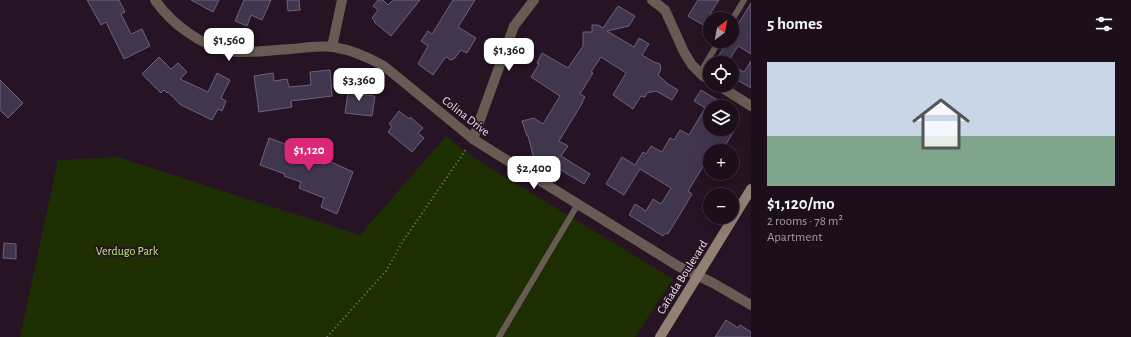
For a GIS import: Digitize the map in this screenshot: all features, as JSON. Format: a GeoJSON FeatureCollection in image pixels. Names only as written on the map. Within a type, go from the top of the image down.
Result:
{"type":"FeatureCollection","features":[{"type":"Feature","properties":{"kind":"main road","name":"Cañada Boulevard"},"geometry":{"type":"LineString","coordinates":[[660,337],[751,189]]}},
{"type":"Feature","properties":{"kind":"street","name":"Colina Drive"},"geometry":{"type":"LineString","coordinates":[[155,0],[164,13],[187,32],[208,44],[230,51],[261,51],[332,47],[353,51],[370,58],[384,66],[473,139],[678,266],[713,283],[751,305]]}},
{"type":"Feature","properties":{"kind":"street"},"geometry":{"type":"LineString","coordinates":[[332,47],[342,0]]}},
{"type":"Feature","properties":{"kind":"street"},"geometry":{"type":"LineString","coordinates":[[473,139],[514,26],[534,0]]}},
{"type":"Feature","properties":{"kind":"street"},"geometry":{"type":"LineString","coordinates":[[652,0],[665,10],[684,52],[692,65],[703,75]]}},
{"type":"Feature","properties":{"kind":"street"},"geometry":{"type":"LineString","coordinates":[[729,92],[751,106]]}},
{"type":"Feature","properties":{"kind":"lane"},"geometry":{"type":"LineString","coordinates":[[737,12],[744,0]]}},
{"type":"Feature","properties":{"kind":"lane"},"geometry":{"type":"LineString","coordinates":[[700,73],[715,48]]}},
{"type":"Feature","properties":{"kind":"lane"},"geometry":{"type":"LineString","coordinates":[[499,337],[578,204]]}},
{"type":"Feature","properties":{"kind":"path"},"geometry":{"type":"LineString","coordinates":[[327,337],[386,271],[403,241],[473,139]]}},
{"type":"Feature","properties":{"kind":"green space","name":"Verdugo Park"},"geometry":{"type":"Polygon","coordinates":[[[446,136],[476,159],[673,279],[635,337],[20,337],[58,160],[118,157],[360,235],[446,136]]]}},
{"type":"Feature","properties":{"kind":"building"},"geometry":{"type":"Polygon","coordinates":[[[87,0],[119,0],[125,12],[121,14],[131,34],[142,29],[150,46],[124,59],[106,22],[101,25],[87,0]]]}},
{"type":"Feature","properties":{"kind":"building"},"geometry":{"type":"Polygon","coordinates":[[[191,0],[219,0],[213,12],[191,0]]]}},
{"type":"Feature","properties":{"kind":"building"},"geometry":{"type":"Polygon","coordinates":[[[244,0],[271,0],[262,20],[251,15],[247,26],[235,21],[244,0]]]}},
{"type":"Feature","properties":{"kind":"building"},"geometry":{"type":"Polygon","coordinates":[[[287,0],[299,0],[300,10],[288,11],[287,0]]]}},
{"type":"Feature","properties":{"kind":"building"},"geometry":{"type":"Polygon","coordinates":[[[378,0],[383,0],[388,5],[393,0],[420,0],[391,36],[374,22],[375,21],[372,18],[378,10],[373,6],[378,0]]]}},
{"type":"Feature","properties":{"kind":"building"},"geometry":{"type":"Polygon","coordinates":[[[453,0],[475,0],[458,27],[476,38],[467,53],[461,50],[454,59],[450,60],[447,57],[445,58],[433,75],[418,64],[428,46],[421,41],[428,31],[432,34],[453,0]]]}},
{"type":"Feature","properties":{"kind":"building"},"geometry":{"type":"Polygon","coordinates":[[[698,0],[719,0],[711,12],[703,12],[703,25],[688,16],[698,0]]]}},
{"type":"Feature","properties":{"kind":"building"},"geometry":{"type":"Polygon","coordinates":[[[751,3],[751,54],[739,47],[739,23],[751,3]]]}},
{"type":"Feature","properties":{"kind":"building"},"geometry":{"type":"Polygon","coordinates":[[[618,6],[635,16],[629,26],[607,31],[634,47],[639,38],[649,44],[642,55],[660,64],[661,69],[658,75],[678,90],[672,100],[656,91],[647,93],[645,97],[641,96],[633,109],[613,95],[626,73],[601,57],[591,72],[593,73],[580,94],[585,97],[583,102],[559,141],[568,146],[561,156],[590,174],[584,184],[556,167],[555,169],[539,160],[533,155],[522,121],[534,118],[543,124],[560,96],[531,77],[539,64],[537,63],[542,53],[568,68],[583,46],[583,32],[592,32],[592,25],[598,25],[603,28],[618,6]]]}},
{"type":"Feature","properties":{"kind":"building"},"geometry":{"type":"Polygon","coordinates":[[[724,48],[737,48],[732,56],[718,56],[724,48]]]}},
{"type":"Feature","properties":{"kind":"building"},"geometry":{"type":"Polygon","coordinates":[[[159,57],[171,69],[178,63],[187,72],[180,79],[208,92],[217,73],[230,80],[221,98],[226,101],[222,111],[218,109],[212,120],[181,105],[168,92],[167,93],[164,90],[161,93],[142,74],[159,57]]]}},
{"type":"Feature","properties":{"kind":"building"},"geometry":{"type":"Polygon","coordinates":[[[751,61],[751,88],[739,81],[739,69],[744,72],[751,61]]]}},
{"type":"Feature","properties":{"kind":"building"},"geometry":{"type":"Polygon","coordinates":[[[330,70],[332,96],[291,101],[292,107],[259,112],[254,76],[273,73],[274,81],[287,79],[289,87],[311,85],[310,72],[330,70]]]}},
{"type":"Feature","properties":{"kind":"building"},"geometry":{"type":"Polygon","coordinates":[[[0,80],[23,103],[8,118],[0,110],[0,80]]]}},
{"type":"Feature","properties":{"kind":"building"},"geometry":{"type":"Polygon","coordinates":[[[349,85],[365,87],[364,95],[375,96],[372,116],[345,113],[349,85]]]}},
{"type":"Feature","properties":{"kind":"building"},"geometry":{"type":"Polygon","coordinates":[[[701,90],[717,100],[703,100],[703,107],[694,101],[701,90]]]}},
{"type":"Feature","properties":{"kind":"building"},"geometry":{"type":"Polygon","coordinates":[[[399,111],[409,119],[410,117],[423,128],[418,133],[424,138],[412,152],[388,132],[392,126],[389,124],[399,111]]]}},
{"type":"Feature","properties":{"kind":"building"},"geometry":{"type":"Polygon","coordinates":[[[703,111],[703,136],[731,136],[726,144],[703,144],[703,166],[688,191],[692,194],[668,234],[666,233],[663,236],[629,215],[635,204],[646,211],[653,199],[661,204],[671,188],[640,169],[624,195],[606,184],[622,157],[635,165],[643,152],[646,154],[651,146],[662,152],[670,138],[674,140],[680,130],[689,135],[703,111]]]}},
{"type":"Feature","properties":{"kind":"building"},"geometry":{"type":"Polygon","coordinates":[[[269,138],[285,144],[286,141],[297,145],[298,142],[310,147],[306,158],[325,165],[327,160],[353,172],[337,214],[321,207],[324,198],[299,188],[301,182],[284,176],[285,174],[260,165],[269,138]]]}},
{"type":"Feature","properties":{"kind":"building"},"geometry":{"type":"Polygon","coordinates":[[[4,243],[16,244],[16,259],[3,258],[4,243]]]}},
{"type":"Feature","properties":{"kind":"building"},"geometry":{"type":"Polygon","coordinates":[[[726,320],[738,328],[740,325],[751,332],[751,337],[715,337],[726,320]]]}}]}
